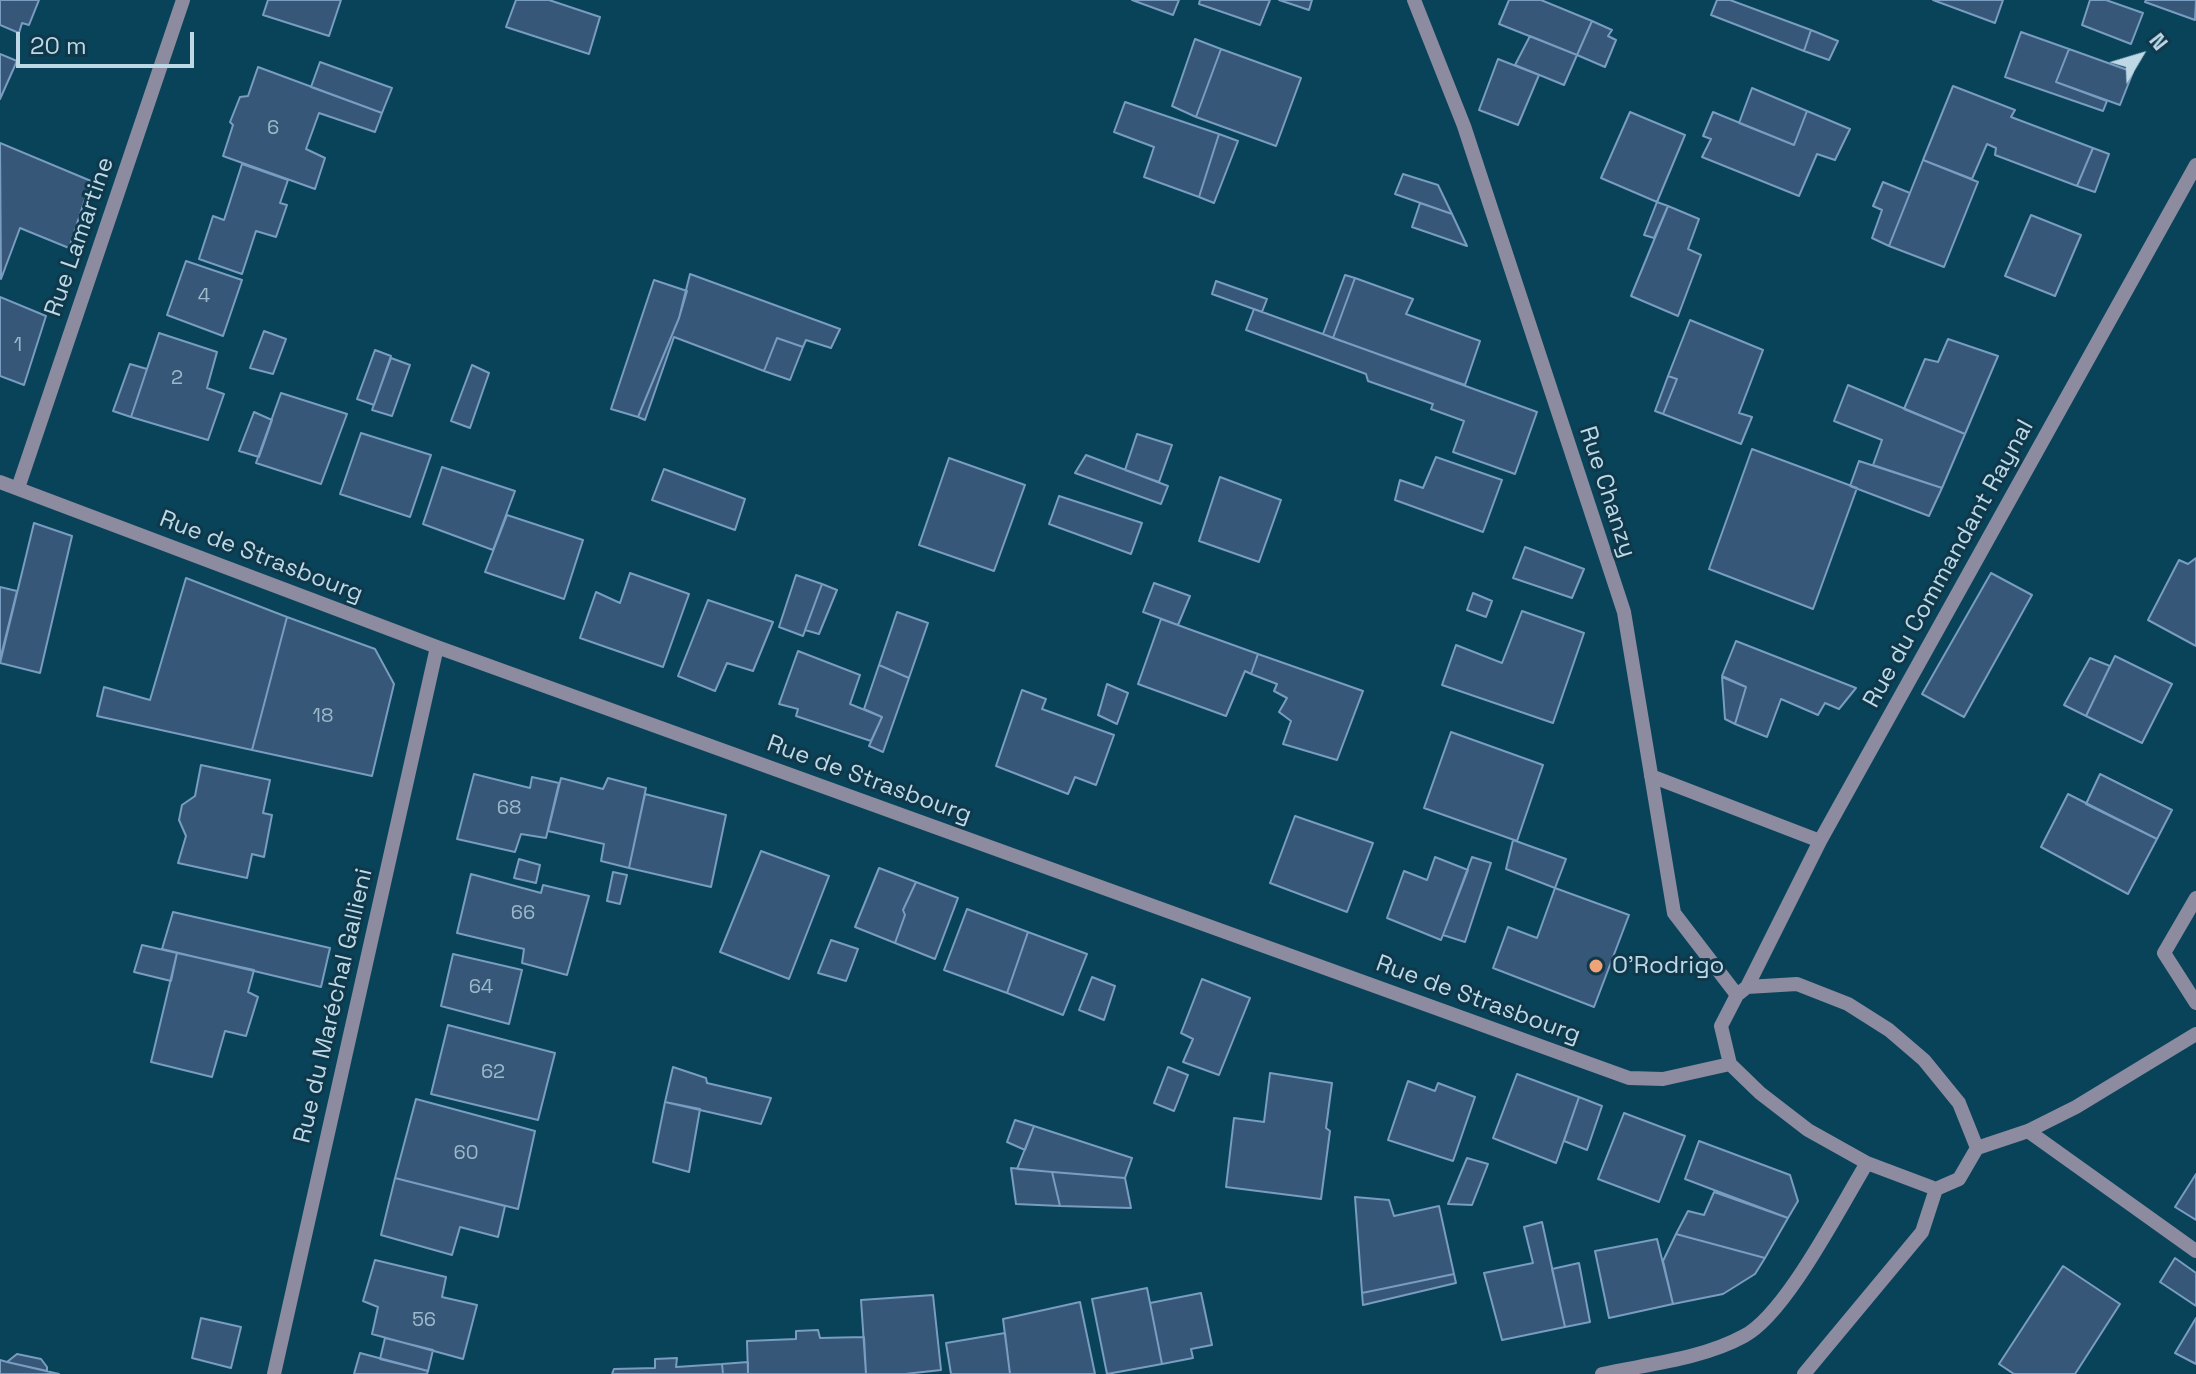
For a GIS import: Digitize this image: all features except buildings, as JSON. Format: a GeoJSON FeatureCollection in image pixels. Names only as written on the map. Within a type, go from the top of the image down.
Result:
{"type":"FeatureCollection","features":[{"type":"Feature","properties":{"kind":"street","name":"Rue Lamartine"},"geometry":{"type":"LineString","coordinates":[[18,488],[183,0]]}},
{"type":"Feature","properties":{"kind":"street","name":"Rue Chanzy"},"geometry":{"type":"LineString","coordinates":[[1414,0],[1464,126],[1624,612],[1674,913],[1742,991]]}},
{"type":"Feature","properties":{"kind":"street","name":"Rue du Commandant Raynal"},"geometry":{"type":"LineString","coordinates":[[1730,1064],[1721,1026],[1820,841],[2196,165]]}},
{"type":"Feature","properties":{"kind":"street","name":"Rue de Strasbourg"},"geometry":{"type":"LineString","coordinates":[[0,482],[437,647],[1629,1078],[1663,1079],[1730,1064]]}},
{"type":"Feature","properties":{"kind":"street","name":"Rue du Maréchal Gallieni"},"geometry":{"type":"LineString","coordinates":[[274,1374],[437,647]]}},
{"type":"Feature","properties":{"kind":"street"},"geometry":{"type":"LineString","coordinates":[[1651,776],[1820,841]]}},
{"type":"Feature","properties":{"kind":"street"},"geometry":{"type":"LineString","coordinates":[[2196,898],[2164,953],[2196,1003]]}},
{"type":"Feature","properties":{"kind":"street"},"geometry":{"type":"LineString","coordinates":[[1742,991],[1797,984],[1848,1004],[1889,1030],[1924,1060],[1959,1103],[1977,1148]]}},
{"type":"Feature","properties":{"kind":"street"},"geometry":{"type":"LineString","coordinates":[[1730,1064],[1760,1093],[1808,1130],[1867,1163],[1936,1189],[1959,1179],[1977,1148],[2028,1131],[2076,1107],[2196,1034]]}},
{"type":"Feature","properties":{"kind":"street"},"geometry":{"type":"LineString","coordinates":[[2028,1131],[2196,1251]]}},
{"type":"Feature","properties":{"kind":"street"},"geometry":{"type":"LineString","coordinates":[[1602,1374],[1711,1350],[1745,1336],[1761,1324],[1782,1301],[1867,1163]]}},
{"type":"Feature","properties":{"kind":"street"},"geometry":{"type":"LineString","coordinates":[[1804,1374],[1922,1232],[1936,1189]]}},
{"type":"Feature","properties":{"kind":"place","name":"O'Rodrigo"},"geometry":{"type":"Point","coordinates":[1596,966]}}]}
